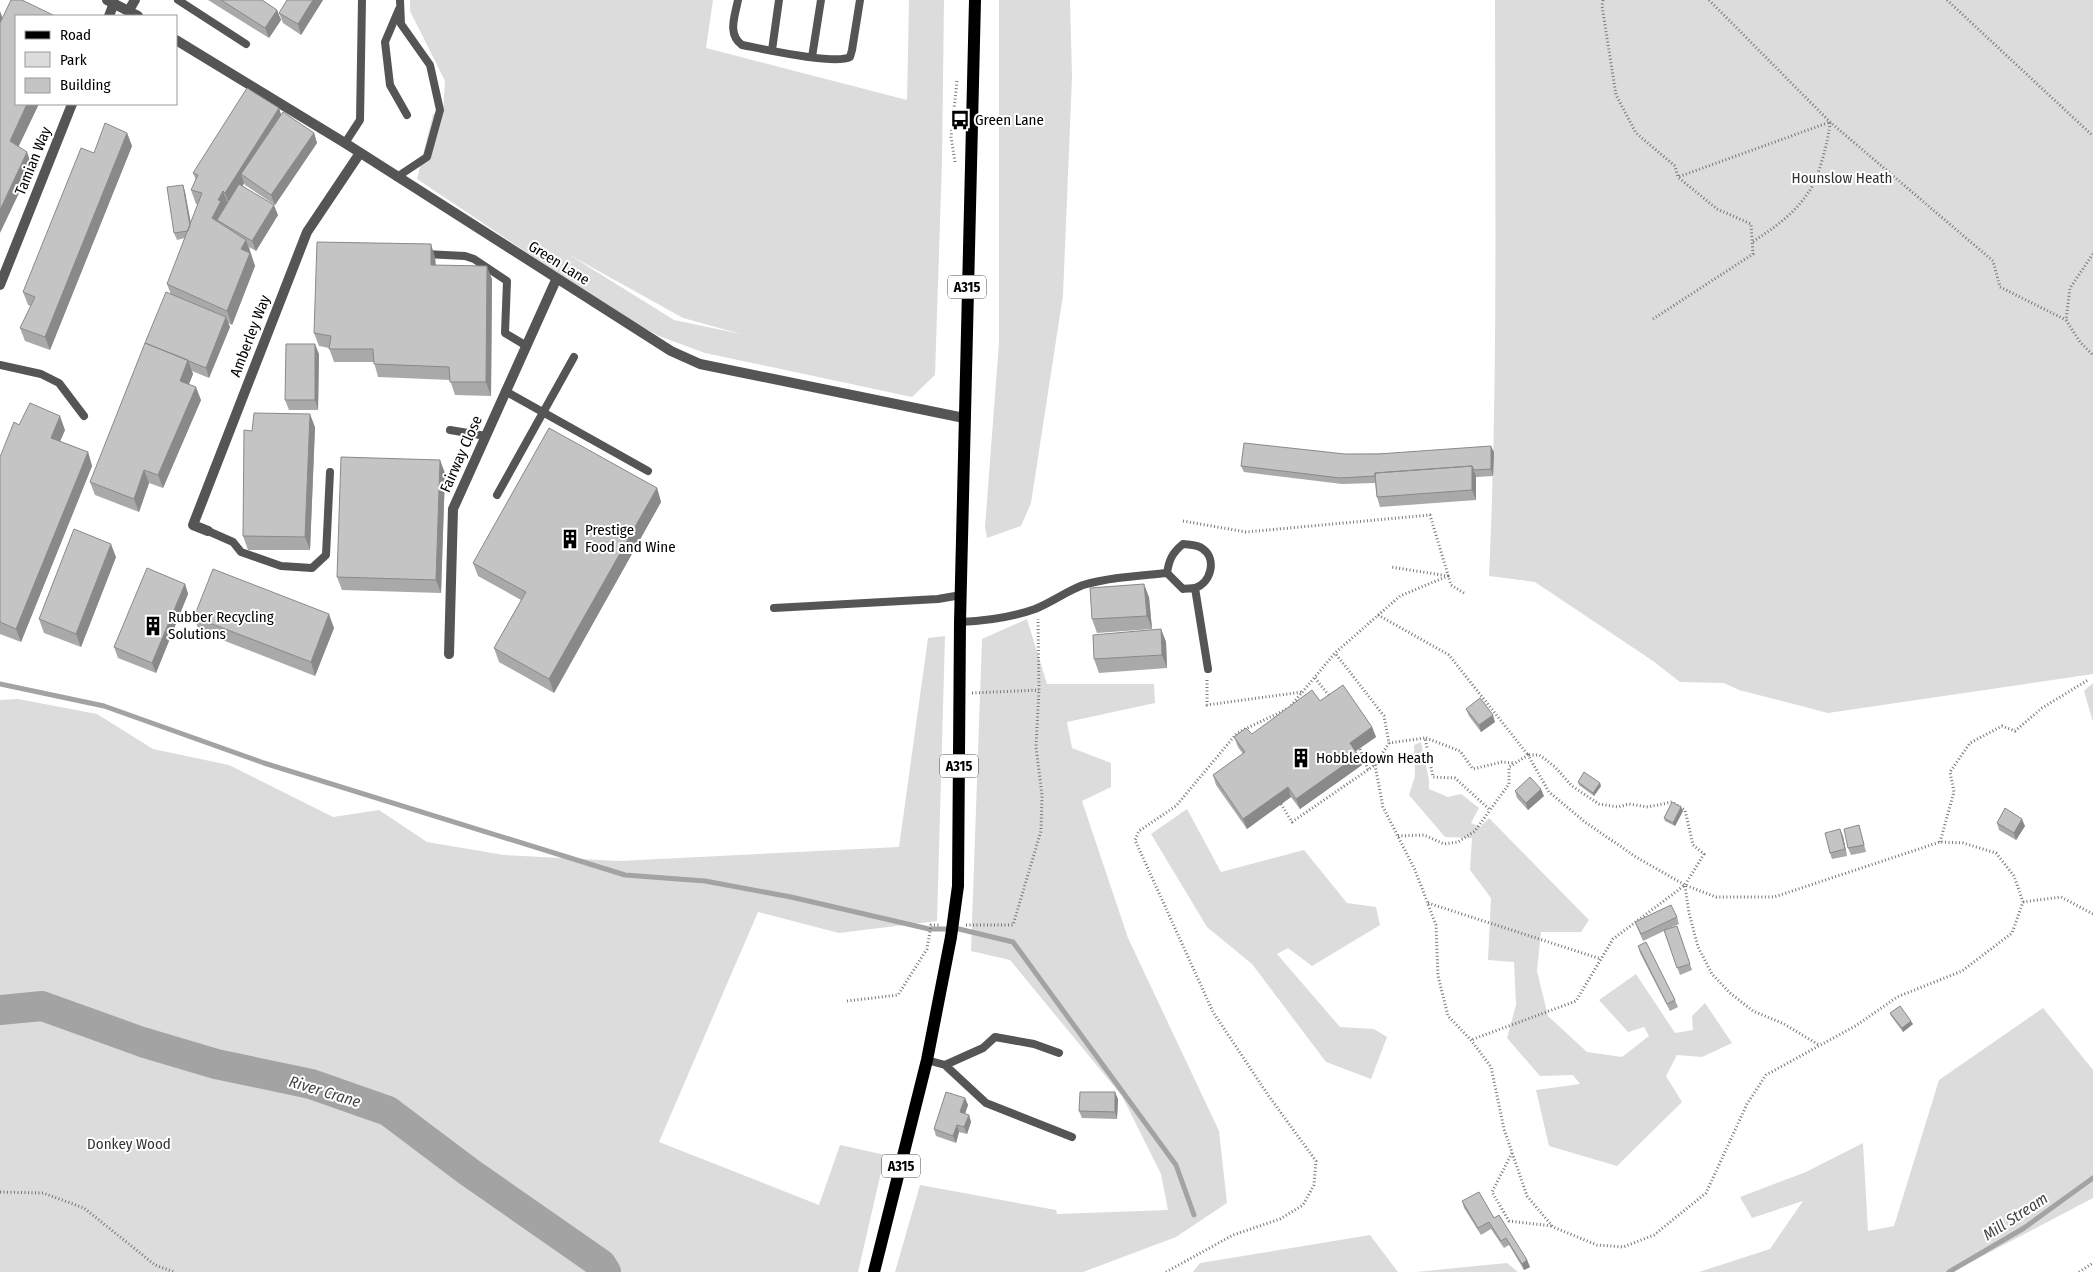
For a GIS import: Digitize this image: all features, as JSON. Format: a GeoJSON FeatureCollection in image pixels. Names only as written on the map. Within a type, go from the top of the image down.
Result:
{"type":"FeatureCollection","features":[{"type":"Feature","properties":{"kind":"main road","name":"A315"},"geometry":{"type":"LineString","coordinates":[[874,1272],[927,1060],[958,886],[960,622],[975,0]]}},
{"type":"Feature","properties":{"kind":"street"},"geometry":{"type":"LineString","coordinates":[[128,10],[135,0]]}},
{"type":"Feature","properties":{"kind":"street"},"geometry":{"type":"LineString","coordinates":[[109,15],[111,2],[136,15]]}},
{"type":"Feature","properties":{"kind":"street","name":"Green Lane"},"geometry":{"type":"LineString","coordinates":[[178,41],[360,153],[556,280],[671,351],[700,364],[964,418]]}},
{"type":"Feature","properties":{"kind":"street","name":"Tamian Way"},"geometry":{"type":"LineString","coordinates":[[0,285],[72,105]]}},
{"type":"Feature","properties":{"kind":"street","name":"Amberley Way"},"geometry":{"type":"LineString","coordinates":[[208,531],[193,525],[307,232],[360,153]]}},
{"type":"Feature","properties":{"kind":"street","name":"Fairway Close"},"geometry":{"type":"LineString","coordinates":[[449,654],[453,508],[556,280]]}},
{"type":"Feature","properties":{"kind":"lane"},"geometry":{"type":"LineString","coordinates":[[178,0],[246,44]]}},
{"type":"Feature","properties":{"kind":"lane"},"geometry":{"type":"LineString","coordinates":[[344,143],[360,120],[362,0]]}},
{"type":"Feature","properties":{"kind":"lane"},"geometry":{"type":"LineString","coordinates":[[738,0],[733,34],[736,41],[742,45],[812,57],[845,60],[850,58],[860,0]]}},
{"type":"Feature","properties":{"kind":"lane"},"geometry":{"type":"LineString","coordinates":[[772,50],[779,0]]}},
{"type":"Feature","properties":{"kind":"lane"},"geometry":{"type":"LineString","coordinates":[[812,57],[821,0]]}},
{"type":"Feature","properties":{"kind":"lane"},"geometry":{"type":"LineString","coordinates":[[400,3],[385,42],[390,85],[407,115]]}},
{"type":"Feature","properties":{"kind":"lane"},"geometry":{"type":"LineString","coordinates":[[397,177],[427,157],[440,110],[430,65],[401,24],[400,3]]}},
{"type":"Feature","properties":{"kind":"lane"},"geometry":{"type":"LineString","coordinates":[[418,253],[465,256],[474,259],[507,281],[505,333],[525,345]]}},
{"type":"Feature","properties":{"kind":"lane"},"geometry":{"type":"LineString","coordinates":[[497,494],[574,357]]}},
{"type":"Feature","properties":{"kind":"lane"},"geometry":{"type":"LineString","coordinates":[[0,365],[41,374],[60,383],[84,416]]}},
{"type":"Feature","properties":{"kind":"lane"},"geometry":{"type":"LineString","coordinates":[[505,391],[648,471]]}},
{"type":"Feature","properties":{"kind":"lane"},"geometry":{"type":"LineString","coordinates":[[450,430],[486,436]]}},
{"type":"Feature","properties":{"kind":"lane"},"geometry":{"type":"LineString","coordinates":[[208,531],[233,542],[241,552],[281,566],[312,568],[326,555],[330,472]]}},
{"type":"Feature","properties":{"kind":"lane"},"geometry":{"type":"LineString","coordinates":[[1183,544],[1195,545],[1204,549],[1212,569],[1206,580],[1196,588],[1183,589],[1173,582],[1167,573],[1169,559],[1175,550],[1183,544]]}},
{"type":"Feature","properties":{"kind":"lane"},"geometry":{"type":"LineString","coordinates":[[960,622],[994,620],[1035,608],[1081,586],[1100,581],[1167,573]]}},
{"type":"Feature","properties":{"kind":"lane"},"geometry":{"type":"LineString","coordinates":[[1196,588],[1208,669]]}},
{"type":"Feature","properties":{"kind":"lane"},"geometry":{"type":"LineString","coordinates":[[774,608],[938,599],[961,594]]}},
{"type":"Feature","properties":{"kind":"lane"},"geometry":{"type":"LineString","coordinates":[[945,1065],[983,1048],[995,1037],[1034,1044],[1059,1053]]}},
{"type":"Feature","properties":{"kind":"lane"},"geometry":{"type":"LineString","coordinates":[[927,1060],[945,1065],[986,1103],[1072,1137]]}},
{"type":"Feature","properties":{"kind":"path"},"geometry":{"type":"LineString","coordinates":[[1603,0],[1602,6],[1616,95],[1636,133],[1676,166],[1678,177],[1716,209],[1751,224],[1753,254],[1653,320]]}},
{"type":"Feature","properties":{"kind":"path"},"geometry":{"type":"LineString","coordinates":[[1709,0],[1830,122],[1994,261],[2000,287],[2066,320],[2080,342],[2093,356]]}},
{"type":"Feature","properties":{"kind":"path"},"geometry":{"type":"LineString","coordinates":[[1947,0],[2093,136]]}},
{"type":"Feature","properties":{"kind":"path"},"geometry":{"type":"LineString","coordinates":[[1678,177],[1830,122]]}},
{"type":"Feature","properties":{"kind":"path"},"geometry":{"type":"LineString","coordinates":[[1752,242],[1775,229],[1810,192],[1828,140],[1830,122]]}},
{"type":"Feature","properties":{"kind":"path"},"geometry":{"type":"LineString","coordinates":[[2066,320],[2070,288],[2093,254]]}},
{"type":"Feature","properties":{"kind":"path"},"geometry":{"type":"LineString","coordinates":[[1183,521],[1246,532],[1430,515],[1451,585],[1464,593]]}},
{"type":"Feature","properties":{"kind":"path"},"geometry":{"type":"LineString","coordinates":[[1391,567],[1448,576]]}},
{"type":"Feature","properties":{"kind":"path"},"geometry":{"type":"LineString","coordinates":[[1166,1272],[1233,1235],[1280,1219],[1304,1205],[1314,1184],[1316,1161],[1268,1095],[1213,1012],[1135,840],[1139,831],[1176,806],[1237,734],[1289,708],[1335,652],[1400,596],[1448,576]]}},
{"type":"Feature","properties":{"kind":"path"},"geometry":{"type":"LineString","coordinates":[[966,925],[1013,925],[1040,831],[1042,795],[1036,747],[1039,690],[1039,624],[1035,608]]}},
{"type":"Feature","properties":{"kind":"path"},"geometry":{"type":"LineString","coordinates":[[1378,615],[1449,654],[1528,755],[1549,792],[1585,822],[1636,857],[1685,885],[1716,897],[1774,897],[1940,842],[1962,843],[1996,852],[2014,876],[2023,902],[2012,933],[1962,971],[1896,997],[1857,1025],[1766,1075],[1747,1104],[1706,1193],[1654,1235],[1623,1247],[1597,1245],[1553,1226],[1509,1221],[1492,1192],[1512,1152]]}},
{"type":"Feature","properties":{"kind":"path"},"geometry":{"type":"LineString","coordinates":[[1280,804],[1292,822],[1375,765],[1389,742],[1384,716],[1335,652]]}},
{"type":"Feature","properties":{"kind":"path"},"geometry":{"type":"LineString","coordinates":[[1208,669],[1207,705],[1303,692]]}},
{"type":"Feature","properties":{"kind":"path"},"geometry":{"type":"LineString","coordinates":[[1315,678],[1334,704]]}},
{"type":"Feature","properties":{"kind":"path"},"geometry":{"type":"LineString","coordinates":[[1940,842],[1954,792],[1950,772],[1970,743],[2002,726],[2015,731],[2042,708],[2088,680]]}},
{"type":"Feature","properties":{"kind":"path"},"geometry":{"type":"LineString","coordinates":[[959,693],[1039,690]]}},
{"type":"Feature","properties":{"kind":"path"},"geometry":{"type":"LineString","coordinates":[[1389,742],[1425,738],[1460,751],[1472,769],[1502,762],[1515,763]]}},
{"type":"Feature","properties":{"kind":"path"},"geometry":{"type":"LineString","coordinates":[[1425,738],[1434,777],[1455,778],[1490,810]]}},
{"type":"Feature","properties":{"kind":"path"},"geometry":{"type":"LineString","coordinates":[[1360,749],[1368,770]]}},
{"type":"Feature","properties":{"kind":"path"},"geometry":{"type":"LineString","coordinates":[[1398,836],[1424,835],[1444,844],[1458,842],[1475,831],[1509,784],[1509,767],[1528,755],[1539,755],[1556,767],[1572,786],[1599,804],[1618,807],[1629,804],[1648,807],[1672,802],[1685,810],[1693,845],[1704,854],[1685,885],[1613,939],[1576,1001],[1471,1040]]}},
{"type":"Feature","properties":{"kind":"path"},"geometry":{"type":"LineString","coordinates":[[1375,765],[1383,807],[1415,870],[1436,925],[1438,976],[1448,1016],[1471,1040],[1491,1067],[1504,1129],[1527,1196],[1553,1226]]}},
{"type":"Feature","properties":{"kind":"path"},"geometry":{"type":"LineString","coordinates":[[1685,885],[1689,913],[1698,947],[1712,974],[1730,993],[1753,1011],[1784,1024],[1819,1045]]}},
{"type":"Feature","properties":{"kind":"path"},"geometry":{"type":"LineString","coordinates":[[2023,902],[2061,897],[2093,914]]}},
{"type":"Feature","properties":{"kind":"path"},"geometry":{"type":"LineString","coordinates":[[1428,902],[1601,959]]}},
{"type":"Feature","properties":{"kind":"path"},"geometry":{"type":"LineString","coordinates":[[848,1001],[898,996],[927,949],[931,925],[941,925]]}},
{"type":"Feature","properties":{"kind":"path"},"geometry":{"type":"LineString","coordinates":[[0,1192],[44,1193],[84,1208],[155,1265],[174,1272]]}},
{"type":"Feature","properties":{"kind":"path"},"geometry":{"type":"LineString","coordinates":[[2079,1272],[2093,1263]]}},
{"type":"Feature","properties":{"kind":"green space"},"geometry":{"type":"Polygon","coordinates":[[[410,0],[713,0],[706,48],[907,100],[909,0],[944,0],[942,161],[935,375],[912,397],[705,353],[659,336],[614,311],[417,179],[433,114],[443,111],[445,81],[410,11],[410,0]],[[568,254],[674,320],[741,334],[683,318],[568,254]]]}},
{"type":"Feature","properties":{"kind":"green space"},"geometry":{"type":"Polygon","coordinates":[[[999,0],[1070,0],[1072,77],[1063,295],[1031,503],[1021,526],[987,538],[985,527],[999,343],[999,0]]]}},
{"type":"Feature","properties":{"kind":"green space","name":"Hounslow Heath"},"geometry":{"type":"Polygon","coordinates":[[[1495,0],[2093,0],[2093,674],[1828,713],[1739,690],[1724,683],[1680,682],[1653,661],[1535,582],[1489,576],[1495,360],[1495,0]]]}},
{"type":"Feature","properties":{"kind":"green space"},"geometry":{"type":"Polygon","coordinates":[[[1027,619],[1047,684],[1154,684],[1155,703],[1067,722],[1072,748],[1111,763],[1111,787],[1082,801],[1128,938],[1219,1131],[1227,1203],[1176,1237],[1083,1272],[895,1272],[920,1185],[1056,1210],[1057,1214],[1168,1210],[1161,1174],[1122,1096],[1010,960],[971,951],[982,639],[1027,619]]]}},
{"type":"Feature","properties":{"kind":"green space","name":"Donkey Wood"},"geometry":{"type":"Polygon","coordinates":[[[945,636],[937,921],[839,933],[758,912],[659,1142],[819,1205],[840,1145],[885,1155],[858,1272],[0,1272],[0,700],[18,699],[97,714],[153,749],[229,765],[333,817],[379,810],[427,842],[504,855],[619,861],[899,847],[928,638],[945,636]]]}},
{"type":"Feature","properties":{"kind":"green space"},"geometry":{"type":"Polygon","coordinates":[[[2093,683],[2093,722],[2084,691],[2093,683]]]}},
{"type":"Feature","properties":{"kind":"green space"},"geometry":{"type":"Polygon","coordinates":[[[1421,742],[1429,780],[1429,789],[1448,797],[1461,794],[1479,808],[1471,823],[1480,827],[1489,818],[1589,920],[1581,932],[1541,932],[1537,971],[1548,1016],[1587,1052],[1622,1057],[1649,1036],[1644,1027],[1628,1032],[1599,1000],[1636,974],[1675,1033],[1693,1030],[1692,1016],[1705,1003],[1732,1043],[1702,1057],[1677,1055],[1666,1076],[1682,1102],[1617,1166],[1549,1146],[1536,1090],[1580,1084],[1573,1075],[1540,1076],[1507,1038],[1516,1005],[1514,962],[1488,960],[1491,898],[1470,870],[1472,838],[1445,837],[1409,795],[1415,776],[1414,745],[1421,742]]]}},
{"type":"Feature","properties":{"kind":"green space"},"geometry":{"type":"Polygon","coordinates":[[[1187,809],[1221,872],[1304,850],[1347,903],[1376,907],[1380,925],[1312,966],[1288,948],[1277,954],[1340,1027],[1374,1029],[1387,1037],[1371,1079],[1326,1062],[1252,964],[1207,927],[1151,834],[1187,809]]]}},
{"type":"Feature","properties":{"kind":"green space"},"geometry":{"type":"Polygon","coordinates":[[[2043,1008],[2093,1070],[2093,1198],[1952,1272],[1699,1272],[1770,1249],[1803,1201],[1752,1218],[1740,1197],[1806,1172],[1863,1143],[1868,1231],[1894,1226],[1939,1080],[2043,1008]]]}},
{"type":"Feature","properties":{"kind":"green space"},"geometry":{"type":"Polygon","coordinates":[[[1370,1235],[1398,1272],[1193,1272],[1200,1263],[1370,1235]]]}},
{"type":"Feature","properties":{"kind":"green space"},"geometry":{"type":"Polygon","coordinates":[[[1507,1263],[1518,1272],[1416,1272],[1507,1263]]]}},
{"type":"Feature","properties":{"kind":"building"},"geometry":{"type":"Polygon","coordinates":[[[11,0],[22,0],[53,15],[15,15],[15,105],[27,105],[10,141],[27,152],[0,210],[0,23],[11,0]]]}},
{"type":"Feature","properties":{"kind":"building"},"geometry":{"type":"Polygon","coordinates":[[[221,0],[262,0],[277,10],[265,28],[221,0]]]}},
{"type":"Feature","properties":{"kind":"building"},"geometry":{"type":"Polygon","coordinates":[[[287,0],[313,0],[298,24],[279,13],[287,0]]]}},
{"type":"Feature","properties":{"kind":"building"},"geometry":{"type":"Polygon","coordinates":[[[247,88],[279,108],[225,193],[223,191],[218,200],[221,201],[212,218],[246,240],[241,249],[250,253],[227,311],[167,284],[202,193],[191,190],[198,175],[193,173],[247,88]]]}},
{"type":"Feature","properties":{"kind":"building"},"geometry":{"type":"Polygon","coordinates":[[[283,112],[314,133],[271,195],[241,174],[283,112]]]}},
{"type":"Feature","properties":{"kind":"building"},"geometry":{"type":"Polygon","coordinates":[[[105,123],[127,133],[45,337],[20,328],[35,297],[23,292],[81,148],[94,153],[105,123]]]}},
{"type":"Feature","properties":{"kind":"building"},"geometry":{"type":"Polygon","coordinates":[[[239,184],[274,205],[252,241],[217,220],[239,184]]]}},
{"type":"Feature","properties":{"kind":"building"},"geometry":{"type":"Polygon","coordinates":[[[183,185],[190,226],[188,231],[174,233],[167,187],[183,185]]]}},
{"type":"Feature","properties":{"kind":"building"},"geometry":{"type":"Polygon","coordinates":[[[317,242],[431,244],[431,265],[487,266],[486,382],[450,382],[449,367],[374,364],[373,349],[329,349],[331,336],[314,333],[317,242]]]}},
{"type":"Feature","properties":{"kind":"building"},"geometry":{"type":"Polygon","coordinates":[[[166,292],[226,317],[206,368],[145,343],[166,292]]]}},
{"type":"Feature","properties":{"kind":"building"},"geometry":{"type":"Polygon","coordinates":[[[145,343],[188,360],[180,381],[196,387],[158,475],[144,470],[134,499],[90,482],[145,343]]]}},
{"type":"Feature","properties":{"kind":"building"},"geometry":{"type":"Polygon","coordinates":[[[286,344],[315,344],[315,400],[285,400],[286,344]]]}},
{"type":"Feature","properties":{"kind":"building"},"geometry":{"type":"Polygon","coordinates":[[[30,403],[60,416],[51,438],[88,452],[16,629],[0,622],[0,457],[14,422],[19,425],[30,403]]]}},
{"type":"Feature","properties":{"kind":"building"},"geometry":{"type":"Polygon","coordinates":[[[254,413],[310,414],[305,537],[243,536],[244,430],[252,431],[254,413]]]}},
{"type":"Feature","properties":{"kind":"building","name":"Prestige Food and Wine"},"geometry":{"type":"Polygon","coordinates":[[[549,428],[657,488],[549,679],[494,648],[526,592],[473,563],[549,428]]]}},
{"type":"Feature","properties":{"kind":"building"},"geometry":{"type":"Polygon","coordinates":[[[1244,443],[1345,454],[1378,454],[1491,446],[1491,469],[1474,470],[1472,466],[1375,473],[1375,476],[1340,478],[1241,466],[1244,443]]]}},
{"type":"Feature","properties":{"kind":"building"},"geometry":{"type":"Polygon","coordinates":[[[341,457],[440,460],[436,580],[337,577],[341,457]]]}},
{"type":"Feature","properties":{"kind":"building"},"geometry":{"type":"Polygon","coordinates":[[[1472,466],[1472,490],[1377,497],[1375,473],[1472,466]]]}},
{"type":"Feature","properties":{"kind":"building"},"geometry":{"type":"Polygon","coordinates":[[[74,529],[111,544],[76,634],[39,619],[74,529]]]}},
{"type":"Feature","properties":{"kind":"building","name":"Rubber Recycling Solutions"},"geometry":{"type":"Polygon","coordinates":[[[147,568],[185,584],[152,663],[114,647],[147,568]]]}},
{"type":"Feature","properties":{"kind":"building"},"geometry":{"type":"Polygon","coordinates":[[[213,569],[329,614],[311,662],[194,617],[213,569]]]}},
{"type":"Feature","properties":{"kind":"building"},"geometry":{"type":"Polygon","coordinates":[[[1144,584],[1147,616],[1092,619],[1090,588],[1144,584]]]}},
{"type":"Feature","properties":{"kind":"building"},"geometry":{"type":"Polygon","coordinates":[[[1161,629],[1162,655],[1094,659],[1093,635],[1161,629]]]}},
{"type":"Feature","properties":{"kind":"building","name":"Hobbledown Heath"},"geometry":{"type":"Polygon","coordinates":[[[1343,685],[1372,727],[1350,743],[1358,755],[1296,799],[1288,787],[1243,819],[1213,775],[1245,752],[1234,737],[1246,728],[1252,734],[1312,690],[1320,701],[1343,685]]]}},
{"type":"Feature","properties":{"kind":"building"},"geometry":{"type":"Polygon","coordinates":[[[1480,698],[1493,715],[1479,725],[1466,709],[1480,698]]]}},
{"type":"Feature","properties":{"kind":"building"},"geometry":{"type":"Polygon","coordinates":[[[1584,772],[1600,783],[1593,793],[1578,782],[1584,772]]]}},
{"type":"Feature","properties":{"kind":"building"},"geometry":{"type":"Polygon","coordinates":[[[1530,777],[1541,789],[1526,803],[1515,791],[1530,777]]]}},
{"type":"Feature","properties":{"kind":"building"},"geometry":{"type":"Polygon","coordinates":[[[1672,802],[1681,807],[1673,823],[1664,818],[1672,802]]]}},
{"type":"Feature","properties":{"kind":"building"},"geometry":{"type":"Polygon","coordinates":[[[2005,808],[2022,819],[2014,833],[1997,823],[2005,808]]]}},
{"type":"Feature","properties":{"kind":"building"},"geometry":{"type":"Polygon","coordinates":[[[1859,825],[1864,845],[1848,848],[1844,829],[1859,825]]]}},
{"type":"Feature","properties":{"kind":"building"},"geometry":{"type":"Polygon","coordinates":[[[1840,829],[1845,849],[1830,853],[1825,833],[1840,829]]]}},
{"type":"Feature","properties":{"kind":"building"},"geometry":{"type":"Polygon","coordinates":[[[1671,905],[1677,917],[1641,934],[1635,922],[1671,905]]]}},
{"type":"Feature","properties":{"kind":"building"},"geometry":{"type":"Polygon","coordinates":[[[1677,926],[1690,964],[1677,968],[1664,930],[1677,926]]]}},
{"type":"Feature","properties":{"kind":"building"},"geometry":{"type":"Polygon","coordinates":[[[1646,942],[1675,1000],[1667,1004],[1638,946],[1646,942]]]}},
{"type":"Feature","properties":{"kind":"building"},"geometry":{"type":"Polygon","coordinates":[[[1900,1006],[1911,1021],[1902,1028],[1890,1013],[1900,1006]]]}},
{"type":"Feature","properties":{"kind":"building"},"geometry":{"type":"Polygon","coordinates":[[[946,1092],[965,1098],[960,1112],[969,1115],[964,1127],[957,1125],[953,1136],[934,1129],[946,1092]]]}},
{"type":"Feature","properties":{"kind":"building"},"geometry":{"type":"Polygon","coordinates":[[[1080,1092],[1115,1092],[1115,1112],[1079,1111],[1080,1092]]]}},
{"type":"Feature","properties":{"kind":"building"},"geometry":{"type":"Polygon","coordinates":[[[1479,1192],[1494,1218],[1499,1215],[1527,1260],[1522,1264],[1506,1238],[1501,1241],[1489,1222],[1478,1228],[1462,1201],[1479,1192]]]}},
{"type":"Feature","properties":{"kind":"waterway"},"geometry":{"type":"LineString","coordinates":[[0,684],[104,706],[264,763],[625,875],[705,881],[791,897],[929,929],[959,929],[1013,942],[1176,1165],[1194,1215]]}},
{"type":"Feature","properties":{"kind":"waterway","name":"River Crane"},"geometry":{"type":"LineString","coordinates":[[0,1010],[42,1006],[142,1042],[216,1064],[311,1084],[388,1111],[469,1172],[601,1264],[606,1272]]}},
{"type":"Feature","properties":{"kind":"waterway","name":"Mill Stream"},"geometry":{"type":"LineString","coordinates":[[1949,1272],[2024,1228],[2093,1178]]}},
{"type":"Feature","properties":{"kind":"place","name":"Green Lane"},"geometry":{"type":"Point","coordinates":[960,120]}},
{"type":"Feature","properties":{"kind":"place","name":"Prestige Food and Wine"},"geometry":{"type":"Point","coordinates":[570,539]}},
{"type":"Feature","properties":{"kind":"place","name":"Rubber Recycling Solutions"},"geometry":{"type":"Point","coordinates":[153,626]}},
{"type":"Feature","properties":{"kind":"place","name":"Hobbledown Heath"},"geometry":{"type":"Point","coordinates":[1301,758]}}]}
